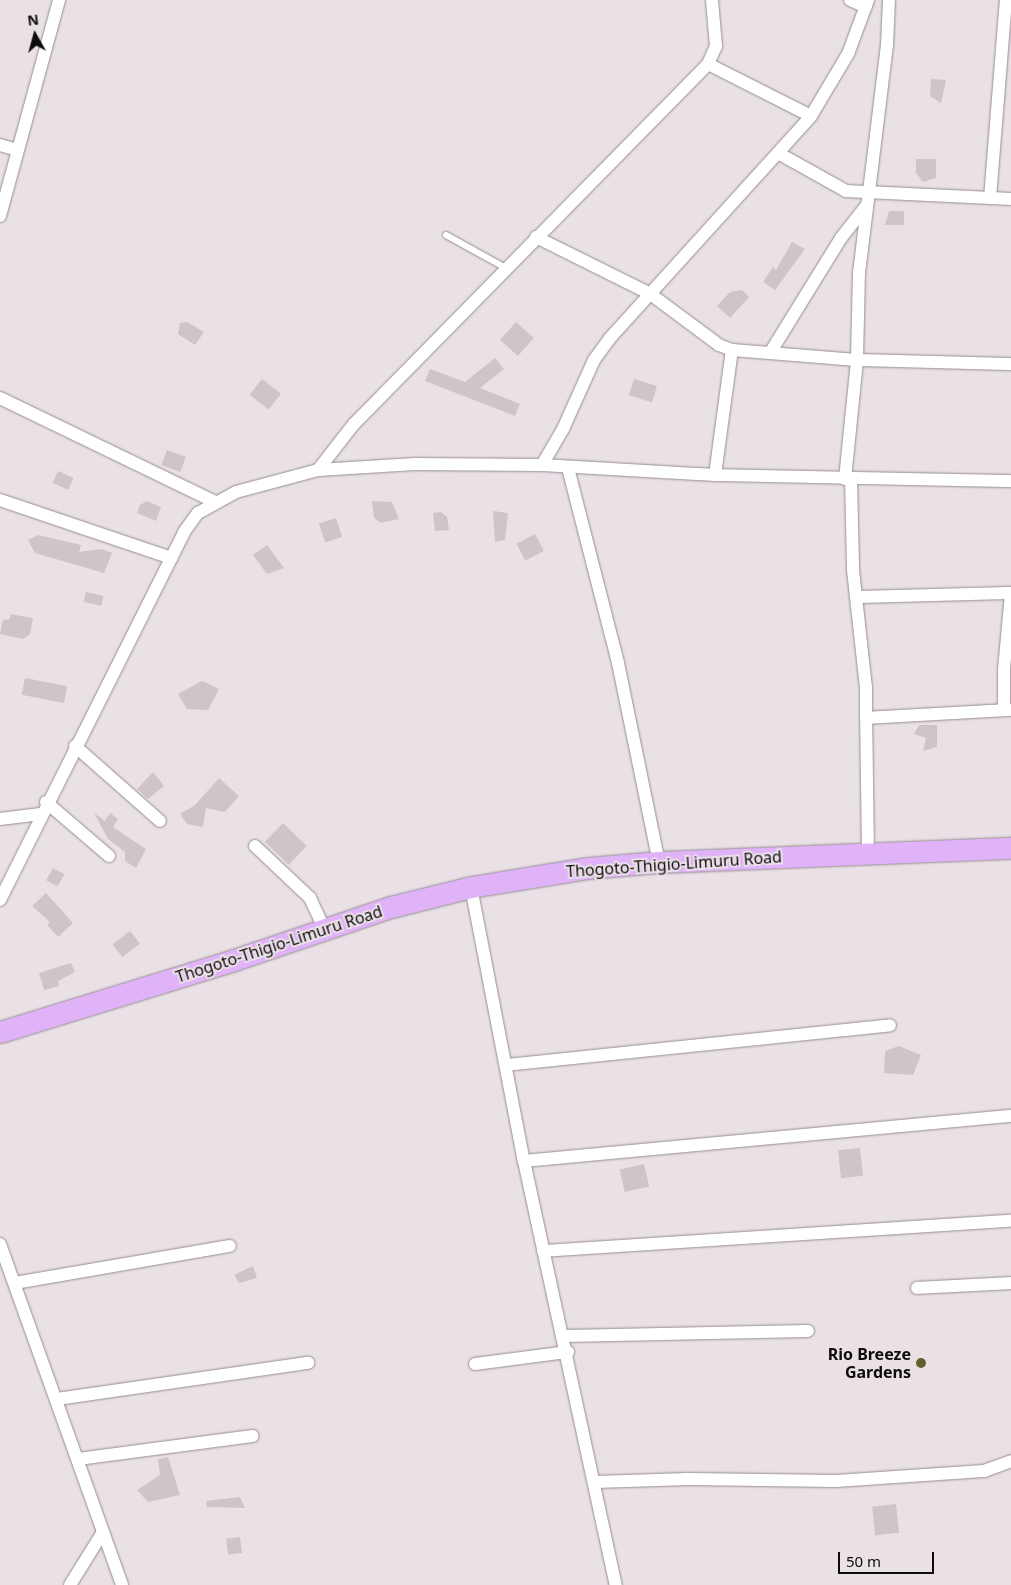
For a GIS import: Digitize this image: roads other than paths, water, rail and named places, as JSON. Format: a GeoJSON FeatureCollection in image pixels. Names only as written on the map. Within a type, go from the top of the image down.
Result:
{"type":"FeatureCollection","features":[{"type":"Feature","properties":{"kind":"highway","name":"Thogoto-Thigio-Limuru Road"},"geometry":{"type":"LineString","coordinates":[[0,1032],[325,930],[391,907],[471,887],[588,868],[659,862],[868,852],[1011,848]]}},
{"type":"Feature","properties":{"kind":"street"},"geometry":{"type":"LineString","coordinates":[[0,216],[59,0]]}},
{"type":"Feature","properties":{"kind":"street"},"geometry":{"type":"LineString","coordinates":[[318,470],[336,443],[536,237],[708,64],[716,46],[712,0]]}},
{"type":"Feature","properties":{"kind":"street"},"geometry":{"type":"LineString","coordinates":[[542,464],[563,429],[594,360],[649,292],[680,264],[811,116],[848,54],[867,4],[850,0]]}},
{"type":"Feature","properties":{"kind":"street"},"geometry":{"type":"LineString","coordinates":[[868,852],[866,686],[856,597],[848,479],[857,360],[856,311],[867,198],[886,53],[889,0]]}},
{"type":"Feature","properties":{"kind":"street"},"geometry":{"type":"LineString","coordinates":[[990,198],[1006,79],[1006,0]]}},
{"type":"Feature","properties":{"kind":"street"},"geometry":{"type":"LineString","coordinates":[[708,64],[811,116]]}},
{"type":"Feature","properties":{"kind":"street"},"geometry":{"type":"LineString","coordinates":[[0,144],[17,150]]}},
{"type":"Feature","properties":{"kind":"street"},"geometry":{"type":"LineString","coordinates":[[778,152],[830,184],[867,198],[1011,199]]}},
{"type":"Feature","properties":{"kind":"street"},"geometry":{"type":"LineString","coordinates":[[770,353],[867,198]]}},
{"type":"Feature","properties":{"kind":"street"},"geometry":{"type":"LineString","coordinates":[[536,237],[649,292],[719,345],[732,350],[857,360],[1011,364]]}},
{"type":"Feature","properties":{"kind":"street"},"geometry":{"type":"LineString","coordinates":[[715,475],[732,350]]}},
{"type":"Feature","properties":{"kind":"street"},"geometry":{"type":"LineString","coordinates":[[0,398],[215,502]]}},
{"type":"Feature","properties":{"kind":"street"},"geometry":{"type":"LineString","coordinates":[[0,900],[75,746],[171,558],[198,513],[215,502],[318,470],[415,464],[542,464],[568,468],[715,475],[1011,482]]}},
{"type":"Feature","properties":{"kind":"street"},"geometry":{"type":"LineString","coordinates":[[568,468],[618,664],[659,862]]}},
{"type":"Feature","properties":{"kind":"street"},"geometry":{"type":"LineString","coordinates":[[0,500],[171,558]]}},
{"type":"Feature","properties":{"kind":"street"},"geometry":{"type":"LineString","coordinates":[[856,597],[1011,594],[1004,669],[1008,710],[866,718]]}},
{"type":"Feature","properties":{"kind":"street"},"geometry":{"type":"LineString","coordinates":[[75,746],[160,821]]}},
{"type":"Feature","properties":{"kind":"street"},"geometry":{"type":"LineString","coordinates":[[0,819],[44,808]]}},
{"type":"Feature","properties":{"kind":"street"},"geometry":{"type":"LineString","coordinates":[[44,808],[109,856]]}},
{"type":"Feature","properties":{"kind":"street"},"geometry":{"type":"LineString","coordinates":[[255,846],[310,898],[325,930]]}},
{"type":"Feature","properties":{"kind":"street"},"geometry":{"type":"LineString","coordinates":[[471,887],[524,1161],[543,1251],[568,1352],[616,1585]]}},
{"type":"Feature","properties":{"kind":"street"},"geometry":{"type":"LineString","coordinates":[[506,1065],[890,1026]]}},
{"type":"Feature","properties":{"kind":"street"},"geometry":{"type":"LineString","coordinates":[[524,1161],[1011,1116]]}},
{"type":"Feature","properties":{"kind":"street"},"geometry":{"type":"LineString","coordinates":[[543,1251],[1011,1221]]}},
{"type":"Feature","properties":{"kind":"street"},"geometry":{"type":"LineString","coordinates":[[0,1244],[122,1585]]}},
{"type":"Feature","properties":{"kind":"street"},"geometry":{"type":"LineString","coordinates":[[15,1283],[230,1246]]}},
{"type":"Feature","properties":{"kind":"street"},"geometry":{"type":"LineString","coordinates":[[918,1288],[1011,1282]]}},
{"type":"Feature","properties":{"kind":"street"},"geometry":{"type":"LineString","coordinates":[[564,1336],[808,1331]]}},
{"type":"Feature","properties":{"kind":"street"},"geometry":{"type":"LineString","coordinates":[[475,1364],[568,1352]]}},
{"type":"Feature","properties":{"kind":"street"},"geometry":{"type":"LineString","coordinates":[[57,1399],[308,1363]]}},
{"type":"Feature","properties":{"kind":"street"},"geometry":{"type":"LineString","coordinates":[[78,1459],[252,1436]]}},
{"type":"Feature","properties":{"kind":"street"},"geometry":{"type":"LineString","coordinates":[[594,1482],[688,1479],[836,1481],[984,1472],[1011,1461]]}},
{"type":"Feature","properties":{"kind":"street"},"geometry":{"type":"LineString","coordinates":[[70,1585],[103,1532]]}},
{"type":"Feature","properties":{"kind":"lane"},"geometry":{"type":"LineString","coordinates":[[446,235],[506,268]]}},
{"type":"Feature","properties":{"kind":"place","name":"Rio Breeze Gardens"},"geometry":{"type":"Point","coordinates":[921,1363]}}]}
